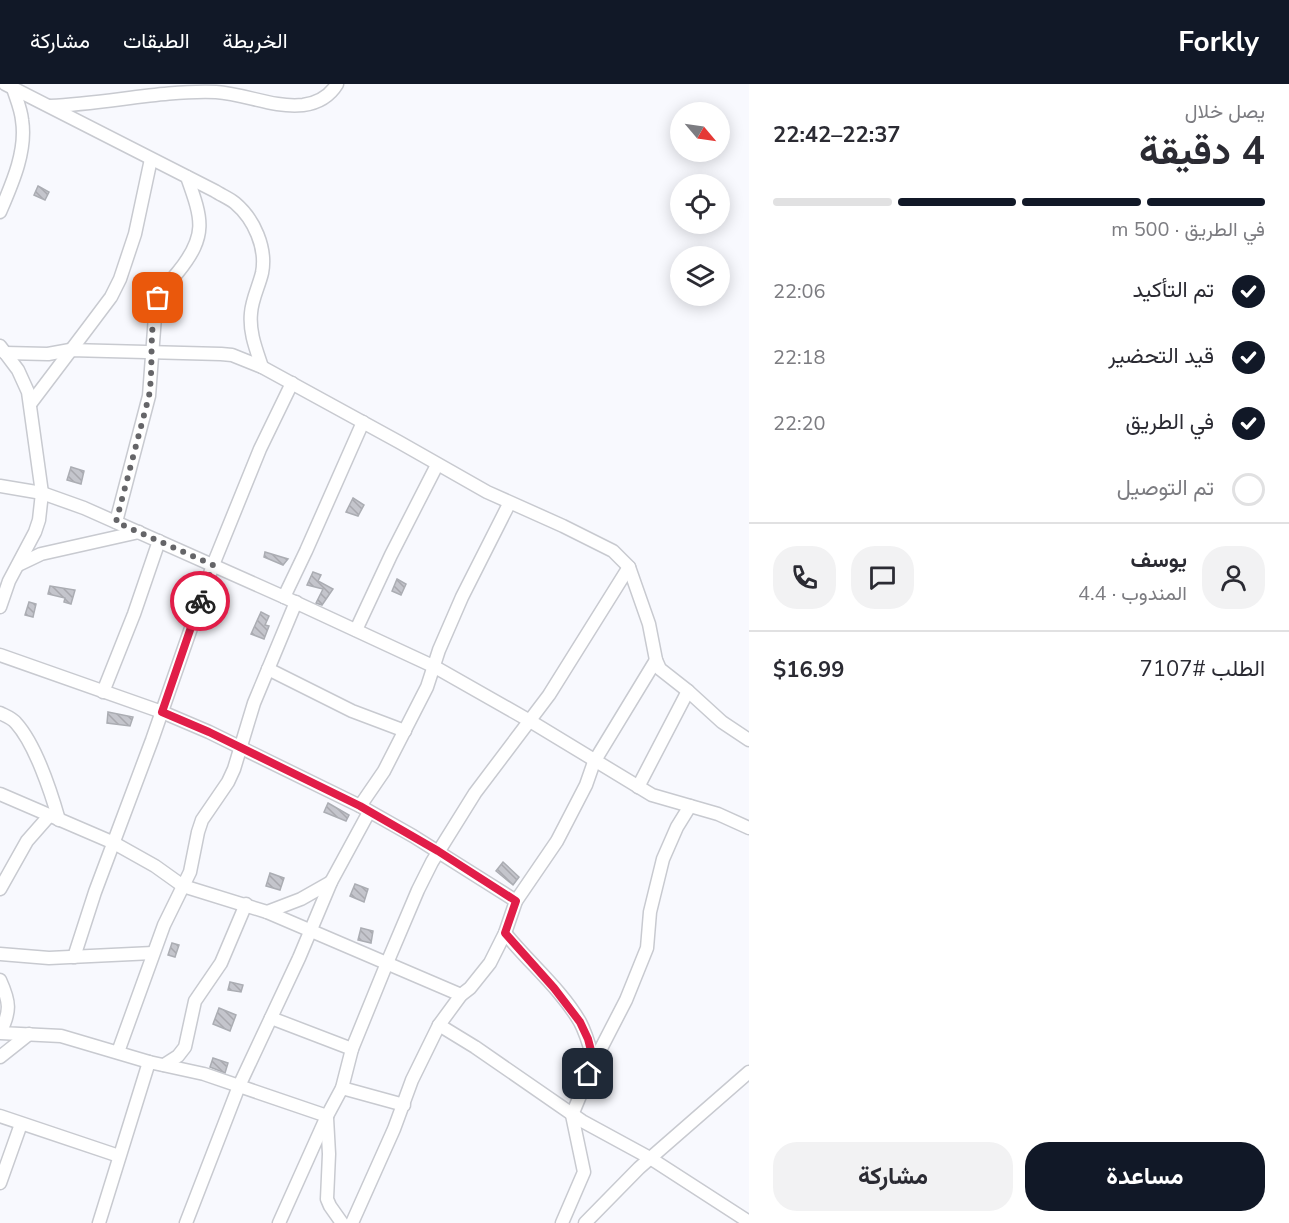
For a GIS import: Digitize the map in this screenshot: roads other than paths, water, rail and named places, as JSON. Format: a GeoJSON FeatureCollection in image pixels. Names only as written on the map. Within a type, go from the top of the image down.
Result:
{"type":"FeatureCollection","features":[{"type":"Feature","properties":{"kind":"street"},"geometry":{"type":"LineString","coordinates":[[49,106],[216,92],[270,103],[304,105],[325,98],[337,84]]}},
{"type":"Feature","properties":{"kind":"street"},"geometry":{"type":"LineString","coordinates":[[9,86],[234,202],[248,217],[259,238],[264,258],[262,274],[251,310],[250,326],[262,367]]}},
{"type":"Feature","properties":{"kind":"street"},"geometry":{"type":"LineString","coordinates":[[0,212],[15,174],[22,145],[22,120],[9,86]]}},
{"type":"Feature","properties":{"kind":"street"},"geometry":{"type":"LineString","coordinates":[[31,403],[111,297],[120,279],[135,234],[151,159]]}},
{"type":"Feature","properties":{"kind":"street"},"geometry":{"type":"LineString","coordinates":[[116,522],[149,396],[152,379],[151,352],[158,298],[189,259],[199,235],[201,223],[187,177]]}},
{"type":"Feature","properties":{"kind":"street"},"geometry":{"type":"LineString","coordinates":[[2,349],[48,354],[70,350],[232,355],[262,367],[509,504],[563,526],[613,551],[629,567],[649,624],[660,669],[722,722],[749,740]]}},
{"type":"Feature","properties":{"kind":"street"},"geometry":{"type":"LineString","coordinates":[[0,607],[39,520],[42,493],[31,403],[24,381],[2,349]]}},
{"type":"Feature","properties":{"kind":"street"},"geometry":{"type":"LineString","coordinates":[[74,957],[95,892],[162,712],[213,565],[260,449],[292,383]]}},
{"type":"Feature","properties":{"kind":"street"},"geometry":{"type":"LineString","coordinates":[[284,597],[363,422]]}},
{"type":"Feature","properties":{"kind":"street"},"geometry":{"type":"LineString","coordinates":[[356,630],[437,465]]}},
{"type":"Feature","properties":{"kind":"street"},"geometry":{"type":"LineString","coordinates":[[0,486],[42,493],[116,522],[296,602],[435,667],[652,795],[718,814],[749,828]]}},
{"type":"Feature","properties":{"kind":"street"},"geometry":{"type":"LineString","coordinates":[[186,1223],[239,1086],[365,809],[435,667],[439,650],[458,607],[509,504]]}},
{"type":"Feature","properties":{"kind":"street"},"geometry":{"type":"LineString","coordinates":[[17,566],[41,554],[139,532]]}},
{"type":"Feature","properties":{"kind":"street"},"geometry":{"type":"LineString","coordinates":[[103,692],[134,614],[159,541]]}},
{"type":"Feature","properties":{"kind":"street"},"geometry":{"type":"LineString","coordinates":[[279,1223],[342,1088],[352,1049],[418,890],[438,851],[475,793],[549,694],[629,567]]}},
{"type":"Feature","properties":{"kind":"street"},"geometry":{"type":"LineString","coordinates":[[118,1052],[153,952],[175,900],[190,872],[202,820],[228,782],[241,749],[254,703],[296,602]]}},
{"type":"Feature","properties":{"kind":"street"},"geometry":{"type":"LineString","coordinates":[[0,655],[162,712],[209,732],[365,809],[438,851],[516,901]]}},
{"type":"Feature","properties":{"kind":"street"},"geometry":{"type":"LineString","coordinates":[[352,1223],[404,1106],[412,1080],[439,1025],[461,995],[480,976],[505,933],[516,901],[563,831],[586,785],[594,762],[656,660]]}},
{"type":"Feature","properties":{"kind":"street"},"geometry":{"type":"LineString","coordinates":[[268,669],[352,711],[405,731]]}},
{"type":"Feature","properties":{"kind":"street"},"geometry":{"type":"LineString","coordinates":[[638,787],[688,691]]}},
{"type":"Feature","properties":{"kind":"street"},"geometry":{"type":"LineString","coordinates":[[0,713],[18,724],[32,750],[52,796],[54,818]]}},
{"type":"Feature","properties":{"kind":"street"},"geometry":{"type":"LineString","coordinates":[[0,794],[114,843],[155,866],[183,886],[267,912],[461,995]]}},
{"type":"Feature","properties":{"kind":"street"},"geometry":{"type":"LineString","coordinates":[[562,1223],[584,1172],[572,1115],[594,1062],[626,1000],[647,948],[650,912],[663,859],[677,827],[690,806]]}},
{"type":"Feature","properties":{"kind":"street"},"geometry":{"type":"LineString","coordinates":[[0,889],[23,848],[54,818]]}},
{"type":"Feature","properties":{"kind":"street"},"geometry":{"type":"LineString","coordinates":[[267,912],[301,899],[331,882]]}},
{"type":"Feature","properties":{"kind":"street"},"geometry":{"type":"LineString","coordinates":[[164,1065],[178,1056],[185,1047],[195,1001],[221,963],[246,904]]}},
{"type":"Feature","properties":{"kind":"street"},"geometry":{"type":"LineString","coordinates":[[505,933],[554,988],[580,1022],[588,1039],[594,1062]]}},
{"type":"Feature","properties":{"kind":"street"},"geometry":{"type":"LineString","coordinates":[[0,954],[49,958],[153,952]]}},
{"type":"Feature","properties":{"kind":"street"},"geometry":{"type":"LineString","coordinates":[[0,980],[9,1005],[0,1033],[61,1036],[150,1062],[204,1074],[327,1116]]}},
{"type":"Feature","properties":{"kind":"street"},"geometry":{"type":"LineString","coordinates":[[271,1018],[352,1049]]}},
{"type":"Feature","properties":{"kind":"street"},"geometry":{"type":"LineString","coordinates":[[439,1025],[475,1047],[572,1115],[606,1136],[650,1158],[749,1222]]}},
{"type":"Feature","properties":{"kind":"street"},"geometry":{"type":"LineString","coordinates":[[0,1057],[29,1034]]}},
{"type":"Feature","properties":{"kind":"street"},"geometry":{"type":"LineString","coordinates":[[99,1223],[150,1062]]}},
{"type":"Feature","properties":{"kind":"street"},"geometry":{"type":"LineString","coordinates":[[585,1223],[650,1158],[749,1072]]}},
{"type":"Feature","properties":{"kind":"street"},"geometry":{"type":"LineString","coordinates":[[342,1088],[404,1106]]}},
{"type":"Feature","properties":{"kind":"street"},"geometry":{"type":"LineString","coordinates":[[0,1116],[119,1156]]}},
{"type":"Feature","properties":{"kind":"street"},"geometry":{"type":"LineString","coordinates":[[327,1116],[329,1154],[327,1199],[342,1223]]}},
{"type":"Feature","properties":{"kind":"street"},"geometry":{"type":"LineString","coordinates":[[0,1183],[21,1124]]}}]}
